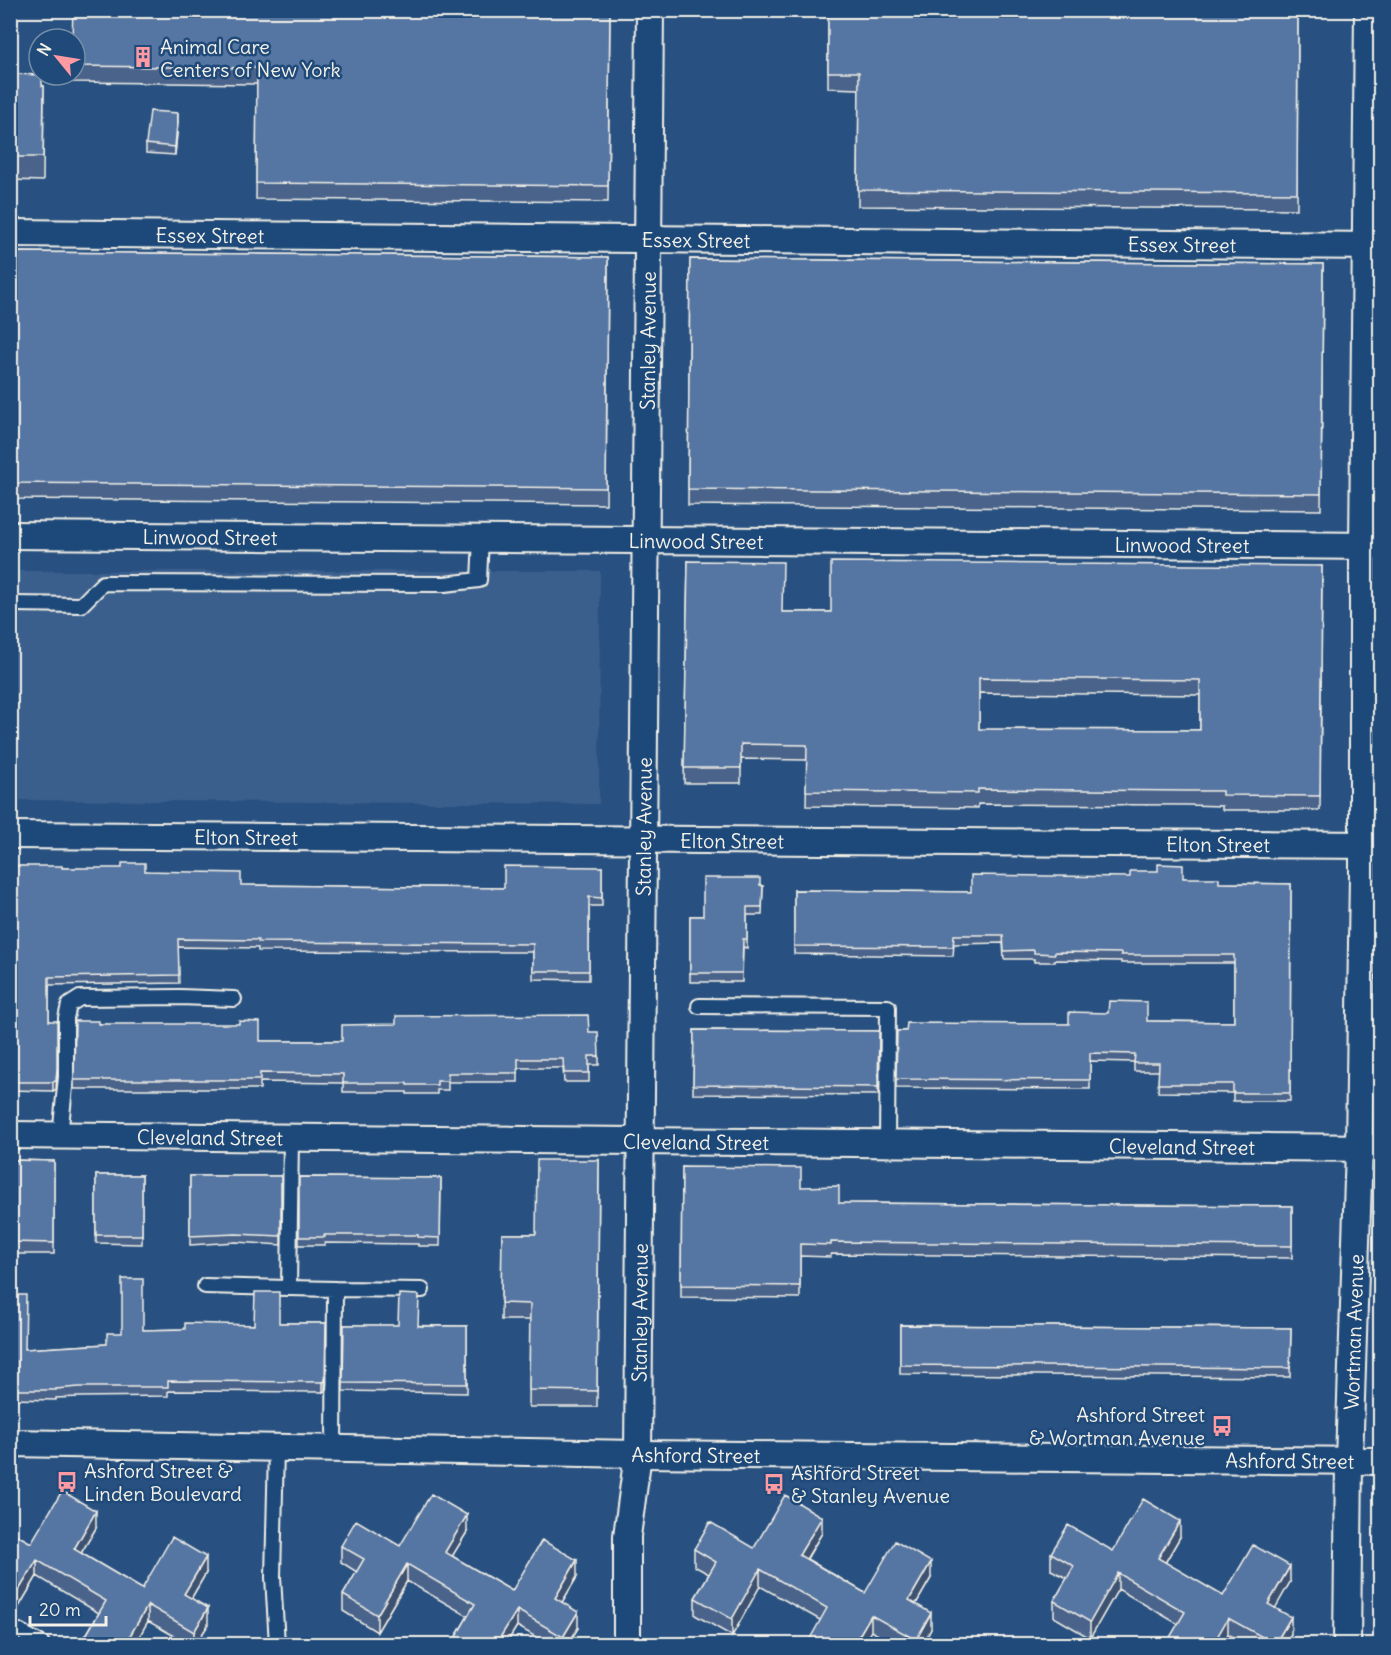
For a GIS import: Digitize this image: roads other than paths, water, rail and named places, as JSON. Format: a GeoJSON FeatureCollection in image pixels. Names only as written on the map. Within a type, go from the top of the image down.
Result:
{"type":"FeatureCollection","features":[{"type":"Feature","properties":{"kind":"street","name":"Stanley Avenue"},"geometry":{"type":"LineString","coordinates":[[627,1644],[627,1536],[638,1454],[650,10]]}},
{"type":"Feature","properties":{"kind":"street","name":"Wortman Avenue"},"geometry":{"type":"LineString","coordinates":[[1347,1644],[1349,1461],[1370,1148],[1370,1047],[1366,946],[1372,845],[1373,246],[1368,10]]}},
{"type":"Feature","properties":{"kind":"street","name":"Essex Street"},"geometry":{"type":"LineString","coordinates":[[10,233],[1373,246]]}},
{"type":"Feature","properties":{"kind":"street","name":"Linwood Street"},"geometry":{"type":"LineString","coordinates":[[10,535],[1372,546]]}},
{"type":"Feature","properties":{"kind":"street","name":"Elton Street"},"geometry":{"type":"LineString","coordinates":[[10,835],[1372,845]]}},
{"type":"Feature","properties":{"kind":"street","name":"Cleveland Street"},"geometry":{"type":"LineString","coordinates":[[10,1135],[1370,1148]]}},
{"type":"Feature","properties":{"kind":"street","name":"Ashford Street"},"geometry":{"type":"LineString","coordinates":[[10,1443],[638,1454],[1380,1461]]}},
{"type":"Feature","properties":{"kind":"lane"},"geometry":{"type":"LineString","coordinates":[[14,604],[81,605],[103,583],[445,584],[479,580],[481,538]]}},
{"type":"Feature","properties":{"kind":"lane"},"geometry":{"type":"LineString","coordinates":[[60,1136],[66,1077],[66,1018],[71,1002],[80,998],[234,999]]}},
{"type":"Feature","properties":{"kind":"lane"},"geometry":{"type":"LineString","coordinates":[[699,1006],[888,1007],[887,1144]]}},
{"type":"Feature","properties":{"kind":"lane"},"geometry":{"type":"LineString","coordinates":[[289,1288],[291,1138]]}},
{"type":"Feature","properties":{"kind":"lane"},"geometry":{"type":"LineString","coordinates":[[205,1286],[422,1290]]}},
{"type":"Feature","properties":{"kind":"lane"},"geometry":{"type":"LineString","coordinates":[[334,1449],[335,1289]]}},
{"type":"Feature","properties":{"kind":"lane"},"geometry":{"type":"LineString","coordinates":[[276,1448],[273,1577],[278,1644]]}},
{"type":"Feature","properties":{"kind":"lane"},"geometry":{"type":"LineString","coordinates":[[19,1631],[42,1644]]}},
{"type":"Feature","properties":{"kind":"place","name":"Animal Care Centers of New York"},"geometry":{"type":"Point","coordinates":[143,57]}},
{"type":"Feature","properties":{"kind":"place","name":"Ashford Street & Wortman Avenue"},"geometry":{"type":"Point","coordinates":[1222,1426]}},
{"type":"Feature","properties":{"kind":"place","name":"Ashford Street & Linden Boulevard"},"geometry":{"type":"Point","coordinates":[67,1482]}},
{"type":"Feature","properties":{"kind":"place","name":"Ashford Street & Stanley Avenue"},"geometry":{"type":"Point","coordinates":[774,1484]}}]}
